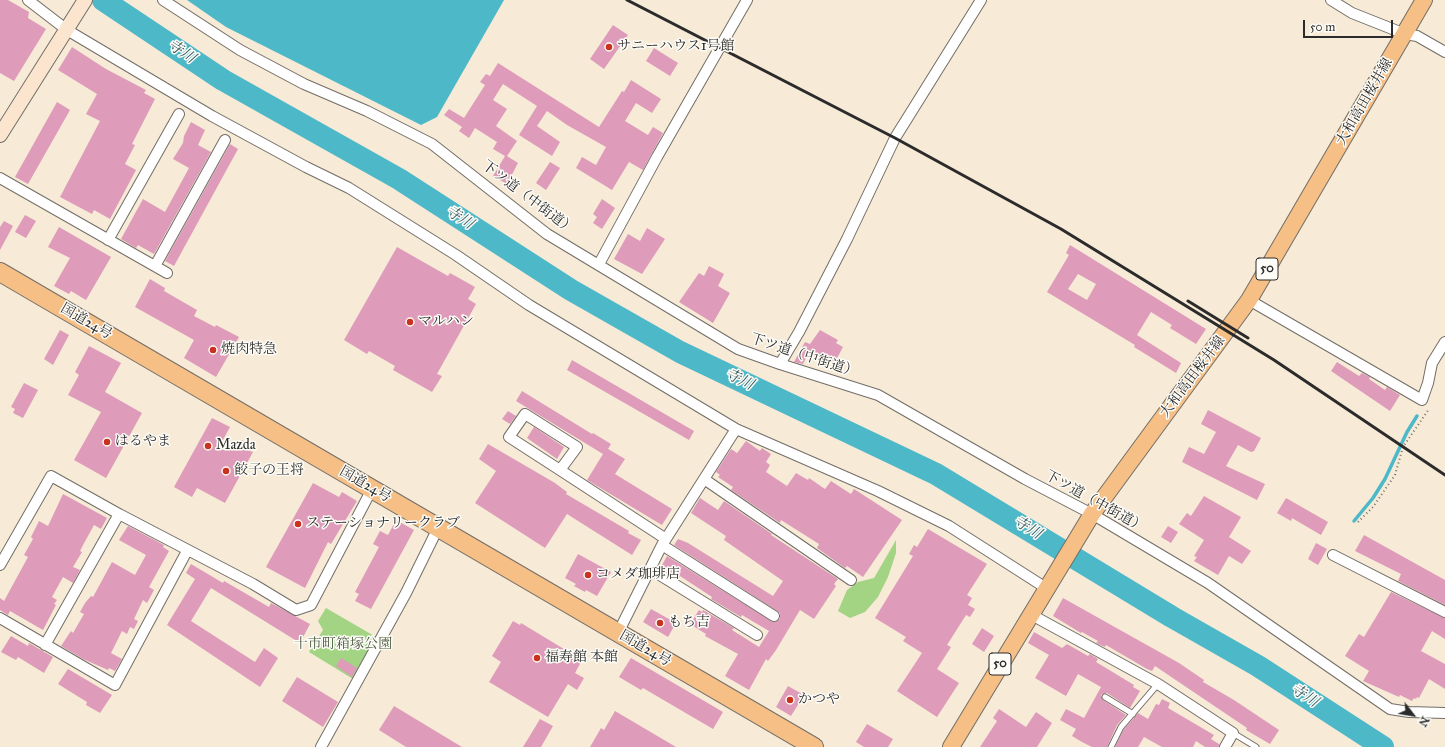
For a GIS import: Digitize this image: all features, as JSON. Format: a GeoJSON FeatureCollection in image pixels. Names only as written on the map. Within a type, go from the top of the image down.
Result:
{"type":"FeatureCollection","features":[{"type":"Feature","properties":{"kind":"highway","name":"国道24号"},"geometry":{"type":"LineString","coordinates":[[0,272],[814,747]]}},
{"type":"Feature","properties":{"kind":"main road","name":"大和高田桜井線"},"geometry":{"type":"LineString","coordinates":[[951,747],[1089,518],[1249,300],[1424,0]]}},
{"type":"Feature","properties":{"kind":"street"},"geometry":{"type":"LineString","coordinates":[[28,0],[68,28],[212,116],[306,167],[350,188],[456,255],[529,305],[736,429],[878,491],[949,526],[1048,585]]}},
{"type":"Feature","properties":{"kind":"street"},"geometry":{"type":"LineString","coordinates":[[0,135],[85,0]]}},
{"type":"Feature","properties":{"kind":"street","name":"下ツ道（中街道）"},"geometry":{"type":"LineString","coordinates":[[163,0],[240,50],[304,84],[367,111],[432,144],[547,234],[738,348],[780,364],[878,395],[1025,479],[1089,518],[1208,583],[1390,709],[1409,712],[1445,713]]}},
{"type":"Feature","properties":{"kind":"street"},"geometry":{"type":"LineString","coordinates":[[599,264],[657,157],[747,0]]}},
{"type":"Feature","properties":{"kind":"street"},"geometry":{"type":"LineString","coordinates":[[780,364],[799,332],[844,246],[895,138],[981,0]]}},
{"type":"Feature","properties":{"kind":"street"},"geometry":{"type":"LineString","coordinates":[[1331,0],[1352,13],[1405,34],[1417,36],[1445,52]]}},
{"type":"Feature","properties":{"kind":"street"},"geometry":{"type":"LineString","coordinates":[[108,240],[179,114]]}},
{"type":"Feature","properties":{"kind":"street"},"geometry":{"type":"LineString","coordinates":[[156,266],[225,140]]}},
{"type":"Feature","properties":{"kind":"street"},"geometry":{"type":"LineString","coordinates":[[0,178],[167,273]]}},
{"type":"Feature","properties":{"kind":"street"},"geometry":{"type":"LineString","coordinates":[[1249,300],[1422,400],[1428,384],[1432,363],[1445,342]]}},
{"type":"Feature","properties":{"kind":"street"},"geometry":{"type":"LineString","coordinates":[[560,470],[577,447],[525,414],[509,437],[560,470],[774,616]]}},
{"type":"Feature","properties":{"kind":"street"},"geometry":{"type":"LineString","coordinates":[[618,633],[664,542],[736,429]]}},
{"type":"Feature","properties":{"kind":"street"},"geometry":{"type":"LineString","coordinates":[[0,565],[51,476],[119,514],[253,584],[296,610],[311,605],[372,489]]}},
{"type":"Feature","properties":{"kind":"street"},"geometry":{"type":"LineString","coordinates":[[704,479],[851,580]]}},
{"type":"Feature","properties":{"kind":"street"},"geometry":{"type":"LineString","coordinates":[[45,645],[119,514]]}},
{"type":"Feature","properties":{"kind":"street"},"geometry":{"type":"LineString","coordinates":[[321,747],[406,593],[438,528]]}},
{"type":"Feature","properties":{"kind":"street"},"geometry":{"type":"LineString","coordinates":[[0,618],[115,685],[188,550]]}},
{"type":"Feature","properties":{"kind":"street"},"geometry":{"type":"LineString","coordinates":[[1333,555],[1445,612]]}},
{"type":"Feature","properties":{"kind":"street"},"geometry":{"type":"LineString","coordinates":[[650,569],[757,635]]}},
{"type":"Feature","properties":{"kind":"street"},"geometry":{"type":"LineString","coordinates":[[1030,614],[1158,684],[1233,734],[1225,747]]}},
{"type":"Feature","properties":{"kind":"lane"},"geometry":{"type":"LineString","coordinates":[[1111,747],[1121,727],[1158,684]]}},
{"type":"Feature","properties":{"kind":"lane"},"geometry":{"type":"LineString","coordinates":[[1105,697],[1133,714]]}},
{"type":"Feature","properties":{"kind":"lane"},"geometry":{"type":"LineString","coordinates":[[1233,734],[1256,747]]}},
{"type":"Feature","properties":{"kind":"path"},"geometry":{"type":"LineString","coordinates":[[1358,522],[1373,507],[1394,475],[1403,447],[1429,410]]}},
{"type":"Feature","properties":{"kind":"green space"},"geometry":{"type":"Polygon","coordinates":[[[896,540],[896,553],[888,577],[878,597],[865,612],[850,618],[838,611],[847,590],[858,582],[874,578],[896,540]]]}},
{"type":"Feature","properties":{"kind":"green space","name":"十市町箱塚公園"},"geometry":{"type":"Polygon","coordinates":[[[326,608],[376,637],[353,679],[309,652],[323,630],[318,621],[326,608]]]}},
{"type":"Feature","properties":{"kind":"water"},"geometry":{"type":"Polygon","coordinates":[[[187,0],[504,0],[437,117],[421,125],[226,27],[187,0]]]}},
{"type":"Feature","properties":{"kind":"building"},"geometry":{"type":"Polygon","coordinates":[[[0,0],[8,0],[29,12],[28,18],[46,29],[14,81],[0,73],[0,0]]]}},
{"type":"Feature","properties":{"kind":"building","name":"サニーハウス1号館"},"geometry":{"type":"Polygon","coordinates":[[[613,25],[628,35],[604,69],[590,59],[613,25]]]}},
{"type":"Feature","properties":{"kind":"building"},"geometry":{"type":"Polygon","coordinates":[[[72,47],[106,69],[146,90],[144,93],[155,99],[132,144],[135,145],[125,164],[136,170],[110,219],[94,210],[92,214],[60,197],[100,121],[86,114],[97,94],[58,70],[72,47]]]}},
{"type":"Feature","properties":{"kind":"building"},"geometry":{"type":"Polygon","coordinates":[[[654,48],[678,63],[670,76],[646,61],[654,48]]]}},
{"type":"Feature","properties":{"kind":"building"},"geometry":{"type":"Polygon","coordinates":[[[498,63],[599,127],[622,91],[624,92],[631,80],[661,99],[652,113],[636,103],[625,121],[648,135],[653,127],[663,133],[643,170],[629,162],[612,190],[576,168],[582,157],[596,165],[606,147],[567,125],[547,111],[537,126],[560,142],[552,156],[519,135],[537,106],[503,84],[493,100],[507,109],[496,126],[517,141],[507,156],[518,163],[507,184],[493,176],[505,156],[493,149],[497,142],[475,128],[469,138],[459,131],[462,127],[444,115],[449,109],[464,118],[485,85],[480,82],[486,74],[490,76],[498,63]]]}},
{"type":"Feature","properties":{"kind":"building"},"geometry":{"type":"Polygon","coordinates":[[[57,102],[70,110],[28,184],[15,177],[57,102]]]}},
{"type":"Feature","properties":{"kind":"building"},"geometry":{"type":"Polygon","coordinates":[[[191,122],[205,130],[198,145],[211,152],[154,254],[138,245],[136,248],[121,239],[143,199],[165,212],[189,168],[173,159],[183,143],[184,136],[191,122]]]}},
{"type":"Feature","properties":{"kind":"building"},"geometry":{"type":"Polygon","coordinates":[[[230,144],[238,149],[174,266],[165,261],[230,144]]]}},
{"type":"Feature","properties":{"kind":"building"},"geometry":{"type":"Polygon","coordinates":[[[550,162],[560,168],[546,190],[536,183],[550,162]]]}},
{"type":"Feature","properties":{"kind":"building"},"geometry":{"type":"Polygon","coordinates":[[[602,199],[615,208],[602,229],[593,223],[597,217],[593,214],[602,199]]]}},
{"type":"Feature","properties":{"kind":"building"},"geometry":{"type":"Polygon","coordinates":[[[25,215],[36,221],[26,238],[15,232],[25,215]]]}},
{"type":"Feature","properties":{"kind":"building"},"geometry":{"type":"Polygon","coordinates":[[[4,221],[13,226],[0,250],[0,227],[4,221]]]}},
{"type":"Feature","properties":{"kind":"building"},"geometry":{"type":"Polygon","coordinates":[[[59,227],[111,257],[86,300],[71,291],[69,294],[54,286],[70,258],[48,247],[59,227]]]}},
{"type":"Feature","properties":{"kind":"building"},"geometry":{"type":"Polygon","coordinates":[[[647,228],[665,239],[642,274],[614,259],[628,234],[640,241],[647,228]]]}},
{"type":"Feature","properties":{"kind":"building"},"geometry":{"type":"Polygon","coordinates":[[[1070,245],[1206,329],[1196,344],[1170,328],[1172,325],[1151,312],[1137,335],[1181,363],[1176,373],[1134,347],[1135,345],[1047,292],[1069,255],[1066,253],[1070,245]],[[1078,274],[1068,289],[1087,300],[1096,284],[1078,274]]]}},
{"type":"Feature","properties":{"kind":"building","name":"マルハン"},"geometry":{"type":"Polygon","coordinates":[[[397,247],[448,276],[450,273],[475,287],[468,299],[476,304],[437,374],[442,376],[432,392],[393,370],[395,366],[369,351],[367,354],[344,340],[397,247]]]}},
{"type":"Feature","properties":{"kind":"building"},"geometry":{"type":"Polygon","coordinates":[[[709,266],[724,274],[718,286],[730,293],[713,323],[679,302],[699,273],[704,276],[709,266]]]}},
{"type":"Feature","properties":{"kind":"building"},"geometry":{"type":"Polygon","coordinates":[[[150,279],[165,288],[164,291],[197,310],[194,316],[239,337],[216,377],[184,358],[194,340],[135,307],[150,279]]]}},
{"type":"Feature","properties":{"kind":"building"},"geometry":{"type":"Polygon","coordinates":[[[60,330],[69,335],[53,365],[44,359],[60,330]]]}},
{"type":"Feature","properties":{"kind":"building"},"geometry":{"type":"Polygon","coordinates":[[[820,330],[838,340],[836,343],[843,347],[836,360],[833,363],[809,352],[803,364],[794,362],[805,342],[810,344],[820,330]]]}},
{"type":"Feature","properties":{"kind":"building"},"geometry":{"type":"Polygon","coordinates":[[[89,346],[121,363],[105,392],[142,413],[106,478],[74,460],[101,412],[68,395],[79,375],[75,372],[89,346]]]}},
{"type":"Feature","properties":{"kind":"building"},"geometry":{"type":"Polygon","coordinates":[[[572,360],[694,431],[689,440],[567,370],[572,360]]]}},
{"type":"Feature","properties":{"kind":"building"},"geometry":{"type":"Polygon","coordinates":[[[1337,362],[1359,376],[1362,373],[1370,377],[1369,379],[1385,390],[1387,387],[1400,395],[1390,411],[1331,371],[1337,362]]]}},
{"type":"Feature","properties":{"kind":"building"},"geometry":{"type":"Polygon","coordinates":[[[24,383],[38,390],[23,418],[13,413],[15,409],[11,407],[24,383]]]}},
{"type":"Feature","properties":{"kind":"building"},"geometry":{"type":"Polygon","coordinates":[[[522,391],[611,444],[608,449],[625,459],[615,474],[672,509],[662,525],[587,480],[603,454],[516,401],[522,391]]]}},
{"type":"Feature","properties":{"kind":"building"},"geometry":{"type":"Polygon","coordinates":[[[1208,410],[1261,438],[1254,451],[1251,452],[1238,445],[1226,466],[1265,484],[1257,500],[1182,462],[1189,447],[1204,454],[1216,432],[1201,424],[1208,410]]]}},
{"type":"Feature","properties":{"kind":"building"},"geometry":{"type":"Polygon","coordinates":[[[508,411],[516,416],[510,424],[502,419],[508,411]]]}},
{"type":"Feature","properties":{"kind":"building"},"geometry":{"type":"Polygon","coordinates":[[[212,418],[230,427],[218,449],[243,440],[247,450],[253,452],[225,503],[197,488],[192,497],[174,487],[212,418]]]}},
{"type":"Feature","properties":{"kind":"building"},"geometry":{"type":"Polygon","coordinates":[[[534,427],[564,447],[557,459],[527,438],[534,427]]]}},
{"type":"Feature","properties":{"kind":"building"},"geometry":{"type":"Polygon","coordinates":[[[746,441],[760,451],[762,448],[771,454],[766,462],[770,465],[766,472],[787,486],[796,473],[808,480],[809,478],[825,489],[831,481],[851,494],[854,489],[902,520],[863,577],[847,566],[845,568],[817,548],[819,544],[781,520],[780,523],[731,490],[733,487],[718,477],[720,475],[716,472],[731,449],[737,453],[746,441]]]}},
{"type":"Feature","properties":{"kind":"building"},"geometry":{"type":"Polygon","coordinates":[[[488,444],[555,483],[567,492],[566,494],[629,531],[628,533],[641,540],[632,555],[567,514],[545,548],[475,503],[496,471],[479,459],[488,444]]]}},
{"type":"Feature","properties":{"kind":"building"},"geometry":{"type":"Polygon","coordinates":[[[313,483],[339,497],[342,492],[357,501],[331,544],[328,542],[305,588],[266,567],[313,483]]]}},
{"type":"Feature","properties":{"kind":"building"},"geometry":{"type":"Polygon","coordinates":[[[63,494],[107,518],[101,529],[94,525],[82,547],[80,551],[82,552],[73,567],[80,570],[73,583],[63,577],[52,597],[57,600],[54,604],[56,605],[43,630],[10,611],[8,615],[0,610],[0,598],[4,601],[28,557],[24,555],[33,539],[31,537],[39,521],[48,526],[63,494]]]}},
{"type":"Feature","properties":{"kind":"building"},"geometry":{"type":"Polygon","coordinates":[[[1204,496],[1241,517],[1229,537],[1251,551],[1242,564],[1229,556],[1218,575],[1194,561],[1197,557],[1194,556],[1204,540],[1179,524],[1187,513],[1191,516],[1204,496]]]}},
{"type":"Feature","properties":{"kind":"building"},"geometry":{"type":"Polygon","coordinates":[[[700,498],[718,510],[724,501],[772,534],[771,535],[838,579],[834,584],[836,586],[814,619],[800,610],[776,650],[768,661],[766,659],[749,690],[725,676],[738,654],[705,636],[706,634],[690,624],[699,610],[702,612],[703,610],[734,628],[732,630],[759,647],[769,631],[742,615],[741,617],[711,599],[712,597],[680,576],[679,579],[668,572],[670,570],[662,565],[667,556],[773,622],[780,619],[780,613],[674,545],[678,539],[688,543],[773,596],[783,581],[724,540],[726,536],[691,513],[700,498]]]}},
{"type":"Feature","properties":{"kind":"building"},"geometry":{"type":"Polygon","coordinates":[[[1286,498],[1328,522],[1321,535],[1292,518],[1291,521],[1277,513],[1286,498]]]}},
{"type":"Feature","properties":{"kind":"building"},"geometry":{"type":"Polygon","coordinates":[[[396,520],[414,530],[371,609],[355,601],[359,594],[355,592],[379,547],[373,544],[380,531],[388,535],[396,520]]]}},
{"type":"Feature","properties":{"kind":"building"},"geometry":{"type":"Polygon","coordinates":[[[128,526],[164,545],[163,547],[169,551],[149,587],[154,590],[147,603],[143,600],[134,619],[138,621],[134,629],[130,627],[127,634],[122,631],[111,653],[122,659],[115,671],[109,668],[108,670],[83,659],[61,646],[71,631],[73,633],[84,614],[80,612],[91,596],[93,597],[112,562],[135,575],[146,555],[119,540],[128,526]]]}},
{"type":"Feature","properties":{"kind":"building"},"geometry":{"type":"Polygon","coordinates":[[[1168,526],[1178,532],[1171,543],[1161,537],[1168,526]]]}},
{"type":"Feature","properties":{"kind":"building"},"geometry":{"type":"Polygon","coordinates":[[[928,529],[987,564],[967,595],[972,598],[968,605],[975,609],[970,617],[966,615],[947,645],[951,647],[937,669],[959,683],[937,717],[897,691],[922,653],[903,641],[906,637],[875,618],[913,556],[909,554],[914,545],[917,547],[928,529]]]}},
{"type":"Feature","properties":{"kind":"building"},"geometry":{"type":"Polygon","coordinates":[[[1364,535],[1445,580],[1445,605],[1398,581],[1401,574],[1355,551],[1364,535]]]}},
{"type":"Feature","properties":{"kind":"building"},"geometry":{"type":"Polygon","coordinates":[[[1316,543],[1327,549],[1318,565],[1308,559],[1316,543]]]}},
{"type":"Feature","properties":{"kind":"building","name":"コメダ珈琲店"},"geometry":{"type":"Polygon","coordinates":[[[578,554],[611,572],[597,596],[574,586],[576,584],[565,578],[578,554]]]}},
{"type":"Feature","properties":{"kind":"building"},"geometry":{"type":"Polygon","coordinates":[[[191,564],[269,607],[271,603],[310,624],[300,643],[211,588],[191,621],[255,662],[264,648],[278,658],[260,687],[167,625],[195,579],[186,573],[191,564]]]}},
{"type":"Feature","properties":{"kind":"building"},"geometry":{"type":"Polygon","coordinates":[[[1391,592],[1445,618],[1445,639],[1432,631],[1421,651],[1445,664],[1445,689],[1429,679],[1419,698],[1414,698],[1412,701],[1400,695],[1399,697],[1363,681],[1369,671],[1345,656],[1359,634],[1364,637],[1391,592]]]}},
{"type":"Feature","properties":{"kind":"building"},"geometry":{"type":"Polygon","coordinates":[[[1063,598],[1179,663],[1204,680],[1203,682],[1234,700],[1279,730],[1270,744],[1246,730],[1247,728],[1155,666],[1152,671],[1147,669],[1106,645],[1105,647],[1096,643],[1098,641],[1082,632],[1081,633],[1053,616],[1063,598]]]}},
{"type":"Feature","properties":{"kind":"building","name":"もち吉"},"geometry":{"type":"Polygon","coordinates":[[[651,609],[676,623],[668,637],[643,622],[651,609]]]}},
{"type":"Feature","properties":{"kind":"building","name":"福寿館 本館"},"geometry":{"type":"Polygon","coordinates":[[[513,621],[520,625],[521,623],[582,660],[575,673],[584,678],[577,690],[568,684],[548,717],[489,682],[501,662],[492,656],[513,621]]]}},
{"type":"Feature","properties":{"kind":"building"},"geometry":{"type":"Polygon","coordinates":[[[982,628],[994,636],[984,652],[972,644],[982,628]]]}},
{"type":"Feature","properties":{"kind":"building"},"geometry":{"type":"Polygon","coordinates":[[[1034,632],[1062,648],[1067,644],[1088,656],[1090,654],[1098,659],[1096,662],[1134,685],[1133,687],[1140,691],[1130,708],[1107,693],[1101,695],[1103,700],[1126,715],[1117,725],[1107,747],[1092,747],[1082,742],[1072,736],[1076,729],[1060,720],[1066,709],[1084,718],[1101,687],[1078,674],[1066,696],[1035,678],[1049,655],[1028,643],[1034,632]]]}},
{"type":"Feature","properties":{"kind":"building"},"geometry":{"type":"Polygon","coordinates":[[[11,636],[28,646],[29,643],[53,657],[44,673],[18,657],[16,660],[1,652],[11,636]]]}},
{"type":"Feature","properties":{"kind":"building"},"geometry":{"type":"Polygon","coordinates":[[[341,658],[357,668],[352,677],[336,666],[341,658]]]}},
{"type":"Feature","properties":{"kind":"building"},"geometry":{"type":"Polygon","coordinates":[[[631,658],[723,712],[713,729],[643,688],[641,690],[619,677],[631,658]]]}},
{"type":"Feature","properties":{"kind":"building"},"geometry":{"type":"Polygon","coordinates":[[[68,669],[112,695],[100,713],[86,705],[87,702],[58,684],[68,669]]]}},
{"type":"Feature","properties":{"kind":"building"},"geometry":{"type":"Polygon","coordinates":[[[297,677],[338,702],[323,727],[282,701],[297,677]]]}},
{"type":"Feature","properties":{"kind":"building"},"geometry":{"type":"Polygon","coordinates":[[[788,686],[804,695],[791,716],[776,707],[788,686]]]}},
{"type":"Feature","properties":{"kind":"building"},"geometry":{"type":"Polygon","coordinates":[[[1162,699],[1170,703],[1168,708],[1214,735],[1211,739],[1219,744],[1219,747],[1205,747],[1196,741],[1193,747],[1162,747],[1144,737],[1138,747],[1115,747],[1124,729],[1138,713],[1148,719],[1156,704],[1159,705],[1162,699]]]}},
{"type":"Feature","properties":{"kind":"building"},"geometry":{"type":"Polygon","coordinates":[[[394,706],[462,747],[406,747],[379,730],[394,706]]]}},
{"type":"Feature","properties":{"kind":"building"},"geometry":{"type":"Polygon","coordinates":[[[999,709],[1026,727],[1036,712],[1052,723],[1037,747],[980,747],[997,721],[993,718],[999,709]]]}},
{"type":"Feature","properties":{"kind":"building"},"geometry":{"type":"Polygon","coordinates":[[[615,711],[676,747],[590,747],[601,728],[604,730],[615,711]]]}},
{"type":"Feature","properties":{"kind":"building"},"geometry":{"type":"Polygon","coordinates":[[[540,719],[553,726],[541,747],[523,747],[540,719]]]}},
{"type":"Feature","properties":{"kind":"building"},"geometry":{"type":"Polygon","coordinates":[[[867,724],[893,739],[888,747],[864,747],[856,742],[867,724]]]}},
{"type":"Feature","properties":{"kind":"waterway","name":"寺川"},"geometry":{"type":"LineString","coordinates":[[103,0],[223,80],[399,179],[571,290],[680,352],[936,474],[1172,617],[1258,666],[1383,747]]}},
{"type":"Feature","properties":{"kind":"waterway"},"geometry":{"type":"LineString","coordinates":[[1354,521],[1373,498],[1385,479],[1407,432],[1417,416]]}},
{"type":"Feature","properties":{"kind":"railway"},"geometry":{"type":"LineString","coordinates":[[627,0],[895,138],[1061,229],[1274,360],[1445,475]]}},
{"type":"Feature","properties":{"kind":"railway"},"geometry":{"type":"LineString","coordinates":[[1188,301],[1248,338]]}},
{"type":"Feature","properties":{"kind":"place","name":"サニーハウス1号館"},"geometry":{"type":"Point","coordinates":[609,47]}},
{"type":"Feature","properties":{"kind":"place","name":"マルハン"},"geometry":{"type":"Point","coordinates":[410,322]}},
{"type":"Feature","properties":{"kind":"place","name":"焼肉特急"},"geometry":{"type":"Point","coordinates":[213,350]}},
{"type":"Feature","properties":{"kind":"place","name":"はるやま"},"geometry":{"type":"Point","coordinates":[107,442]}},
{"type":"Feature","properties":{"kind":"place","name":"Mazda"},"geometry":{"type":"Point","coordinates":[208,446]}},
{"type":"Feature","properties":{"kind":"place","name":"餃子の王将"},"geometry":{"type":"Point","coordinates":[226,471]}},
{"type":"Feature","properties":{"kind":"place","name":"ステーショナリークラブ"},"geometry":{"type":"Point","coordinates":[298,524]}},
{"type":"Feature","properties":{"kind":"place","name":"コメダ珈琲店"},"geometry":{"type":"Point","coordinates":[588,575]}},
{"type":"Feature","properties":{"kind":"place","name":"もち吉"},"geometry":{"type":"Point","coordinates":[660,623]}},
{"type":"Feature","properties":{"kind":"place","name":"福寿館 本館"},"geometry":{"type":"Point","coordinates":[537,658]}},
{"type":"Feature","properties":{"kind":"place","name":"かつや"},"geometry":{"type":"Point","coordinates":[790,700]}}]}
